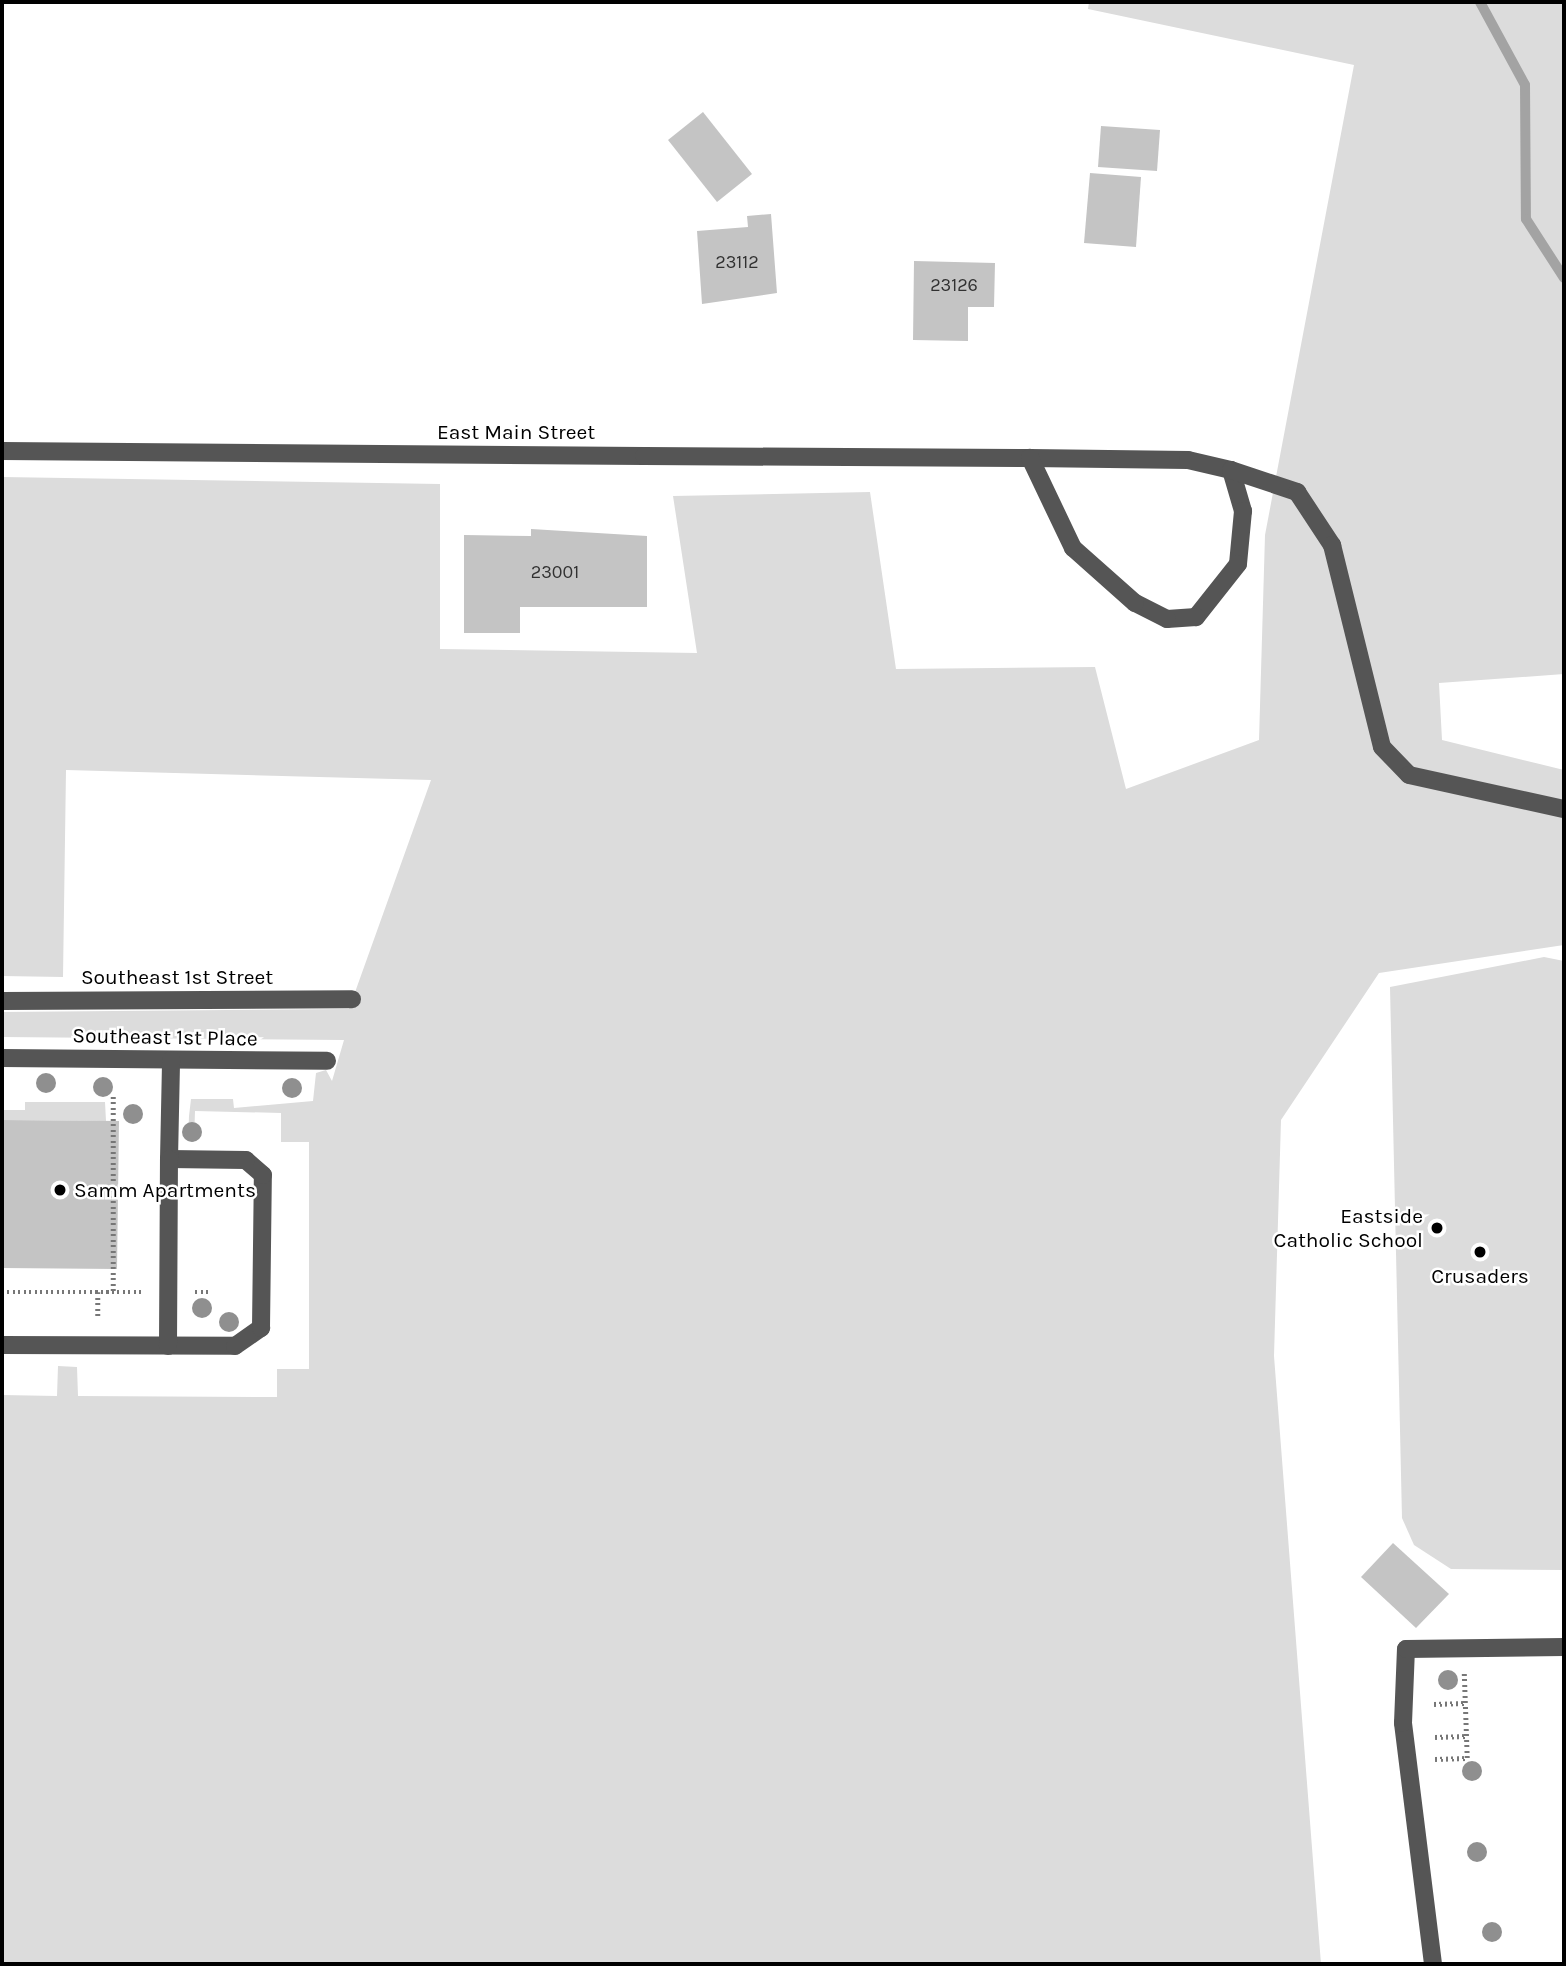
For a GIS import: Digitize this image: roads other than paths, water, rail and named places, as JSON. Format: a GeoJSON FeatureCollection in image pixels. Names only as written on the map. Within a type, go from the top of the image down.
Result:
{"type":"FeatureCollection","features":[{"type":"Feature","properties":{"kind":"street","name":"East Main Street"},"geometry":{"type":"LineString","coordinates":[[2,451],[1188,460],[1231,470],[1297,492],[1332,545],[1382,747],[1409,775],[1564,809]]}},
{"type":"Feature","properties":{"kind":"street"},"geometry":{"type":"LineString","coordinates":[[1030,458],[1073,548],[1135,603],[1167,618],[1196,617],[1238,564],[1243,511],[1231,470]]}},
{"type":"Feature","properties":{"kind":"street","name":"Southeast 1st Street"},"geometry":{"type":"LineString","coordinates":[[2,1001],[352,999]]}},
{"type":"Feature","properties":{"kind":"street","name":"Southeast 1st Place"},"geometry":{"type":"LineString","coordinates":[[2,1058],[327,1061]]}},
{"type":"Feature","properties":{"kind":"street"},"geometry":{"type":"LineString","coordinates":[[168,1346],[171,1060]]}},
{"type":"Feature","properties":{"kind":"street"},"geometry":{"type":"LineString","coordinates":[[2,1345],[235,1346],[261,1328],[263,1175],[246,1160],[169,1159]]}},
{"type":"Feature","properties":{"kind":"street"},"geometry":{"type":"LineString","coordinates":[[1433,1964],[1404,1736],[1406,1649],[1564,1647]]}},
{"type":"Feature","properties":{"kind":"waterway"},"geometry":{"type":"LineString","coordinates":[[1480,2],[1525,85],[1526,219],[1564,278]]}},
{"type":"Feature","properties":{"kind":"place","name":"Samm Apartments"},"geometry":{"type":"Point","coordinates":[60,1190]}},
{"type":"Feature","properties":{"kind":"place","name":"Eastside Catholic School"},"geometry":{"type":"Point","coordinates":[1437,1228]}},
{"type":"Feature","properties":{"kind":"place","name":"Crusaders"},"geometry":{"type":"Point","coordinates":[1480,1252]}}]}
